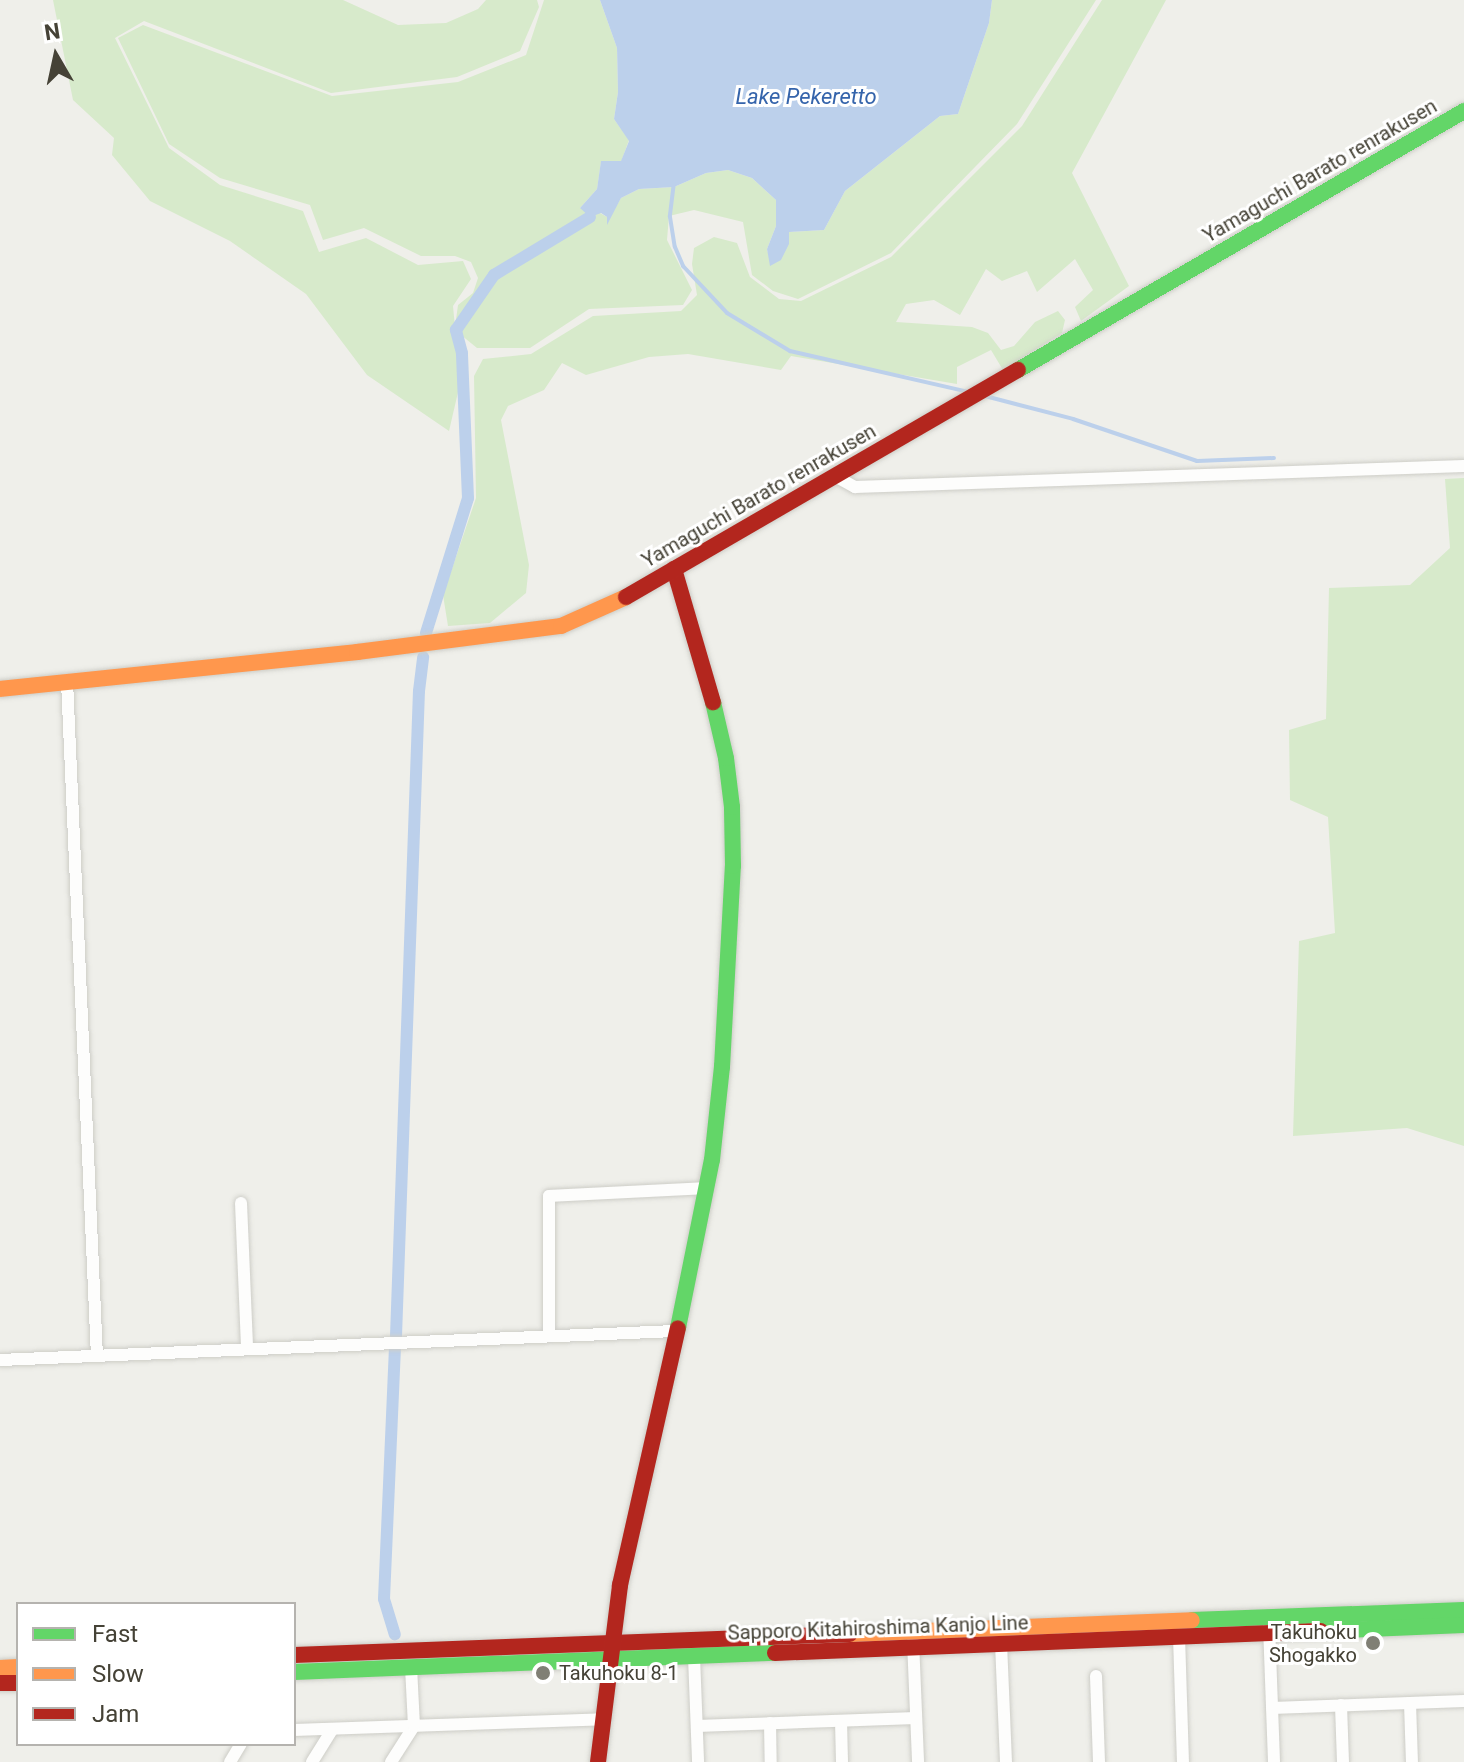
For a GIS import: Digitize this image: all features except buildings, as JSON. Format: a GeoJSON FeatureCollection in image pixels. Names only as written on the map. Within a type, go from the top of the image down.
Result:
{"type":"FeatureCollection","features":[{"type":"Feature","properties":{"kind":"street","name":"Yamaguchi Barato renrakusen"},"geometry":{"type":"LineString","coordinates":[[0,689],[540,631],[561,626],[626,597],[1464,111]]}},
{"type":"Feature","properties":{"kind":"street"},"geometry":{"type":"LineString","coordinates":[[833,475],[855,487],[1464,466]]}},
{"type":"Feature","properties":{"kind":"street"},"geometry":{"type":"LineString","coordinates":[[598,1762],[620,1585],[707,1188],[722,1067],[733,866],[732,807],[711,695],[674,569]]}},
{"type":"Feature","properties":{"kind":"street"},"geometry":{"type":"LineString","coordinates":[[67,681],[97,1356]]}},
{"type":"Feature","properties":{"kind":"street"},"geometry":{"type":"LineString","coordinates":[[549,1336],[549,1196],[707,1188]]}},
{"type":"Feature","properties":{"kind":"street"},"geometry":{"type":"LineString","coordinates":[[241,1203],[247,1349]]}},
{"type":"Feature","properties":{"kind":"street"},"geometry":{"type":"LineString","coordinates":[[0,1360],[676,1331]]}},
{"type":"Feature","properties":{"kind":"street","name":"Sapporo Kitahiroshima Kanjo Line"},"geometry":{"type":"LineString","coordinates":[[296,1655],[612,1651],[1269,1625],[1464,1610]]}},
{"type":"Feature","properties":{"kind":"street"},"geometry":{"type":"LineString","coordinates":[[1269,1625],[1274,1762]]}},
{"type":"Feature","properties":{"kind":"street","name":"Sapporo Kitahiroshima Kanjo Line"},"geometry":{"type":"LineString","coordinates":[[296,1672],[411,1667],[612,1651],[694,1656],[913,1639],[1001,1643],[1179,1636],[1269,1625],[1464,1625]]}},
{"type":"Feature","properties":{"kind":"street"},"geometry":{"type":"LineString","coordinates":[[1179,1636],[1183,1762]]}},
{"type":"Feature","properties":{"kind":"street"},"geometry":{"type":"LineString","coordinates":[[913,1639],[918,1762]]}},
{"type":"Feature","properties":{"kind":"street"},"geometry":{"type":"LineString","coordinates":[[1001,1643],[1006,1762]]}},
{"type":"Feature","properties":{"kind":"street"},"geometry":{"type":"LineString","coordinates":[[694,1656],[698,1762]]}},
{"type":"Feature","properties":{"kind":"street"},"geometry":{"type":"LineString","coordinates":[[391,1762],[414,1726],[411,1667]]}},
{"type":"Feature","properties":{"kind":"street"},"geometry":{"type":"LineString","coordinates":[[1096,1676],[1099,1762]]}},
{"type":"Feature","properties":{"kind":"street"},"geometry":{"type":"LineString","coordinates":[[1272,1708],[1464,1701]]}},
{"type":"Feature","properties":{"kind":"street"},"geometry":{"type":"LineString","coordinates":[[1410,1703],[1412,1762]]}},
{"type":"Feature","properties":{"kind":"street"},"geometry":{"type":"LineString","coordinates":[[1341,1705],[1343,1762]]}},
{"type":"Feature","properties":{"kind":"street"},"geometry":{"type":"LineString","coordinates":[[697,1726],[916,1718]]}},
{"type":"Feature","properties":{"kind":"street"},"geometry":{"type":"LineString","coordinates":[[296,1730],[604,1719]]}},
{"type":"Feature","properties":{"kind":"street"},"geometry":{"type":"LineString","coordinates":[[841,1721],[842,1762]]}},
{"type":"Feature","properties":{"kind":"street"},"geometry":{"type":"LineString","coordinates":[[770,1723],[771,1762]]}},
{"type":"Feature","properties":{"kind":"street"},"geometry":{"type":"LineString","coordinates":[[312,1762],[333,1729]]}},
{"type":"Feature","properties":{"kind":"green space"},"geometry":{"type":"Polygon","coordinates":[[[53,0],[343,0],[398,25],[446,23],[478,9],[486,0],[537,0],[539,7],[520,51],[457,77],[331,93],[144,21],[115,38],[169,148],[220,185],[303,211],[319,252],[366,238],[418,265],[463,261],[471,279],[453,306],[455,327],[458,305],[473,293],[478,278],[471,262],[455,256],[421,256],[364,228],[323,240],[310,205],[220,178],[169,144],[118,38],[143,25],[332,96],[458,82],[526,55],[544,0],[600,0],[617,48],[618,92],[614,119],[629,140],[621,162],[601,162],[597,189],[580,208],[600,213],[607,217],[607,222],[621,198],[639,189],[674,187],[706,173],[728,170],[752,178],[776,200],[776,226],[767,249],[771,265],[789,232],[824,230],[845,191],[940,116],[958,114],[989,23],[992,0],[1096,0],[1017,124],[891,253],[798,299],[773,291],[752,275],[743,222],[694,210],[669,216],[667,240],[692,290],[683,305],[589,309],[530,348],[477,348],[455,330],[459,388],[449,431],[367,375],[306,294],[230,241],[150,201],[112,155],[114,138],[73,100],[53,0]]]}},
{"type":"Feature","properties":{"kind":"green space"},"geometry":{"type":"Polygon","coordinates":[[[1102,0],[1166,0],[1072,173],[1129,286],[1081,321],[1075,307],[1093,290],[1075,259],[1037,292],[1027,271],[1002,281],[986,269],[960,315],[934,300],[906,304],[896,322],[972,327],[988,333],[1001,350],[1014,346],[1035,322],[1058,311],[1065,320],[1062,333],[1003,370],[991,350],[957,367],[957,384],[791,356],[781,370],[688,354],[649,357],[586,375],[562,363],[544,390],[508,406],[501,420],[529,565],[526,593],[490,623],[448,626],[443,595],[476,498],[474,376],[483,359],[531,354],[593,316],[681,311],[697,295],[692,264],[694,248],[714,237],[737,243],[750,277],[779,299],[801,301],[891,257],[1022,126],[1102,0]]]}},
{"type":"Feature","properties":{"kind":"green space"},"geometry":{"type":"Polygon","coordinates":[[[1464,478],[1464,1146],[1407,1128],[1293,1136],[1299,941],[1335,933],[1328,817],[1290,800],[1289,730],[1326,719],[1329,588],[1410,585],[1450,548],[1445,479],[1464,478]]]}},
{"type":"Feature","properties":{"kind":"water","name":"Lake Pekeretto"},"geometry":{"type":"Polygon","coordinates":[[[600,0],[992,0],[989,23],[958,114],[940,116],[845,191],[824,230],[789,232],[789,244],[781,260],[770,266],[767,249],[776,226],[776,200],[752,178],[728,170],[706,173],[674,187],[639,189],[621,198],[607,225],[607,217],[601,213],[590,217],[580,208],[597,189],[601,161],[621,161],[629,141],[614,119],[618,92],[617,48],[600,0]]]}},
{"type":"Feature","properties":{"kind":"waterway"},"geometry":{"type":"LineString","coordinates":[[674,182],[670,217],[675,247],[683,266],[727,313],[790,351],[969,392]]}},
{"type":"Feature","properties":{"kind":"waterway"},"geometry":{"type":"LineString","coordinates":[[426,633],[468,498],[462,353],[456,330],[494,275],[590,217]]}},
{"type":"Feature","properties":{"kind":"waterway"},"geometry":{"type":"LineString","coordinates":[[985,396],[1073,419],[1197,461],[1274,458]]}},
{"type":"Feature","properties":{"kind":"waterway"},"geometry":{"type":"LineString","coordinates":[[396,1336],[419,691],[423,657]]}},
{"type":"Feature","properties":{"kind":"waterway"},"geometry":{"type":"LineString","coordinates":[[395,1347],[384,1599],[395,1634]]}},
{"type":"Feature","properties":{"kind":"traffic: fast"},"geometry":{"type":"LineString","coordinates":[[1018,370],[1464,111]]}},
{"type":"Feature","properties":{"kind":"traffic: fast"},"geometry":{"type":"LineString","coordinates":[[678,1328],[712,1160],[722,1067],[733,866],[732,807],[726,758],[713,702]]}},
{"type":"Feature","properties":{"kind":"traffic: fast"},"geometry":{"type":"LineString","coordinates":[[1192,1620],[1464,1610]]}},
{"type":"Feature","properties":{"kind":"traffic: fast"},"geometry":{"type":"LineString","coordinates":[[1321,1631],[1464,1625]]}},
{"type":"Feature","properties":{"kind":"traffic: fast"},"geometry":{"type":"LineString","coordinates":[[296,1672],[775,1653]]}},
{"type":"Feature","properties":{"kind":"traffic: slow"},"geometry":{"type":"LineString","coordinates":[[0,689],[357,652],[561,626],[626,597]]}},
{"type":"Feature","properties":{"kind":"traffic: slow"},"geometry":{"type":"LineString","coordinates":[[850,1634],[1192,1620]]}},
{"type":"Feature","properties":{"kind":"traffic: slow"},"geometry":{"type":"LineString","coordinates":[[0,1668],[16,1667]]}},
{"type":"Feature","properties":{"kind":"traffic: jam"},"geometry":{"type":"LineString","coordinates":[[626,597],[1018,370]]}},
{"type":"Feature","properties":{"kind":"traffic: jam"},"geometry":{"type":"LineString","coordinates":[[674,569],[713,702]]}},
{"type":"Feature","properties":{"kind":"traffic: jam"},"geometry":{"type":"LineString","coordinates":[[598,1762],[620,1585],[678,1328]]}},
{"type":"Feature","properties":{"kind":"traffic: jam"},"geometry":{"type":"LineString","coordinates":[[775,1653],[1321,1631]]}},
{"type":"Feature","properties":{"kind":"traffic: jam"},"geometry":{"type":"LineString","coordinates":[[296,1655],[850,1634]]}},
{"type":"Feature","properties":{"kind":"traffic: jam"},"geometry":{"type":"LineString","coordinates":[[0,1683],[16,1683]]}},
{"type":"Feature","properties":{"kind":"place","name":"Takuhoku Shogakko"},"geometry":{"type":"Point","coordinates":[1373,1643]}},
{"type":"Feature","properties":{"kind":"place","name":"Takuhoku 8-1"},"geometry":{"type":"Point","coordinates":[543,1673]}}]}
